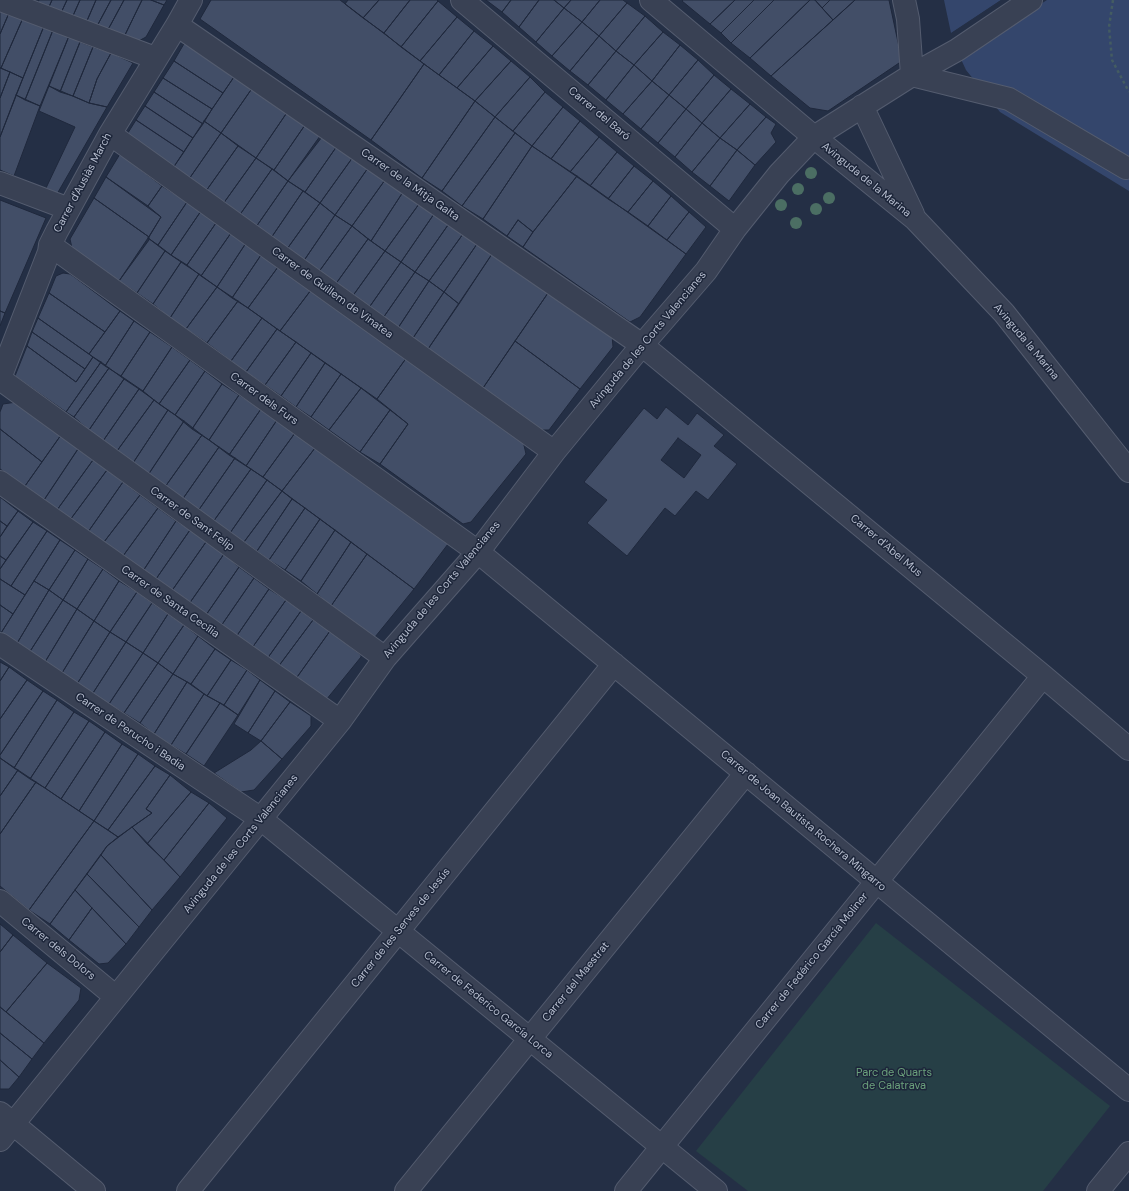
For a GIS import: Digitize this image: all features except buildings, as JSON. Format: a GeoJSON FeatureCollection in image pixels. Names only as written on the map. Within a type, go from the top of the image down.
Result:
{"type":"FeatureCollection","features":[{"type":"Feature","properties":{"kind":"street"},"geometry":{"type":"LineString","coordinates":[[1,0],[156,58]]}},
{"type":"Feature","properties":{"kind":"street","name":"Carrer d'Ausiàs March"},"geometry":{"type":"LineString","coordinates":[[0,379],[50,246],[110,134],[191,0]]}},
{"type":"Feature","properties":{"kind":"street","name":"Carrer del Baró"},"geometry":{"type":"LineString","coordinates":[[462,0],[735,229]]}},
{"type":"Feature","properties":{"kind":"street","name":"Avinguda de la Marina"},"geometry":{"type":"LineString","coordinates":[[651,0],[814,137],[915,219]]}},
{"type":"Feature","properties":{"kind":"street"},"geometry":{"type":"LineString","coordinates":[[904,0],[908,19],[912,75],[1009,99],[1126,168]]}},
{"type":"Feature","properties":{"kind":"street","name":"Avinguda de les Corts Valencianes"},"geometry":{"type":"LineString","coordinates":[[4,1126],[116,997],[261,819],[340,721],[385,658],[478,552],[554,452],[706,270],[735,229],[779,174],[814,137],[912,75],[957,50],[1031,0]]}},
{"type":"Feature","properties":{"kind":"street","name":"Carrer de la Mitja Galta"},"geometry":{"type":"LineString","coordinates":[[177,25],[642,345]]}},
{"type":"Feature","properties":{"kind":"street","name":"Avinguda de la Marina"},"geometry":{"type":"LineString","coordinates":[[862,106],[915,219]]}},
{"type":"Feature","properties":{"kind":"street","name":"Carrer de Guillem de Vinatea"},"geometry":{"type":"LineString","coordinates":[[110,134],[554,452]]}},
{"type":"Feature","properties":{"kind":"street"},"geometry":{"type":"LineString","coordinates":[[0,183],[69,209]]}},
{"type":"Feature","properties":{"kind":"street","name":"Avinguda la Marina"},"geometry":{"type":"LineString","coordinates":[[915,219],[1004,313],[1129,471]]}},
{"type":"Feature","properties":{"kind":"street","name":"Carrer dels Furs"},"geometry":{"type":"LineString","coordinates":[[50,246],[478,552]]}},
{"type":"Feature","properties":{"kind":"street","name":"Carrer d'Abel Mus"},"geometry":{"type":"LineString","coordinates":[[642,345],[1043,676],[1129,749]]}},
{"type":"Feature","properties":{"kind":"street","name":"Carrer de Sant Felip"},"geometry":{"type":"LineString","coordinates":[[0,379],[385,658]]}},
{"type":"Feature","properties":{"kind":"street","name":"Carrer de Santa Cecília"},"geometry":{"type":"LineString","coordinates":[[0,482],[340,721]]}},
{"type":"Feature","properties":{"kind":"street","name":"Carrer de Joan Bautista Rochera Mingarro"},"geometry":{"type":"LineString","coordinates":[[478,552],[1129,1090]]}},
{"type":"Feature","properties":{"kind":"street","name":"Carrer de Perucho i Badia"},"geometry":{"type":"LineString","coordinates":[[0,644],[261,819]]}},
{"type":"Feature","properties":{"kind":"street","name":"Carrer de les Serves de Jesús"},"geometry":{"type":"LineString","coordinates":[[188,1191],[614,664]]}},
{"type":"Feature","properties":{"kind":"street","name":"Carrer de Fedérico García Moliner"},"geometry":{"type":"LineString","coordinates":[[626,1191],[1043,676]]}},
{"type":"Feature","properties":{"kind":"street","name":"Carrer del Maestrat"},"geometry":{"type":"LineString","coordinates":[[406,1191],[746,773]]}},
{"type":"Feature","properties":{"kind":"street","name":"Carrer de Federico García Lorca"},"geometry":{"type":"LineString","coordinates":[[261,819],[716,1191]]}},
{"type":"Feature","properties":{"kind":"street","name":"Carrer dels Dolors"},"geometry":{"type":"LineString","coordinates":[[0,901],[116,997]]}},
{"type":"Feature","properties":{"kind":"street"},"geometry":{"type":"LineString","coordinates":[[4,1126],[94,1191]]}},
{"type":"Feature","properties":{"kind":"street"},"geometry":{"type":"LineString","coordinates":[[1098,1191],[1129,1153]]}},
{"type":"Feature","properties":{"kind":"path"},"geometry":{"type":"LineString","coordinates":[[1113,0],[1109,27],[1112,60],[1129,92]]}},
{"type":"Feature","properties":{"kind":"green space","name":"Parc de Quarts de Calatrava"},"geometry":{"type":"Polygon","coordinates":[[[876,923],[1110,1106],[1043,1191],[748,1191],[696,1151],[876,923]]]}},
{"type":"Feature","properties":{"kind":"water"},"geometry":{"type":"Polygon","coordinates":[[[944,0],[1001,0],[951,33],[944,0]]]}},
{"type":"Feature","properties":{"kind":"water"},"geometry":{"type":"Polygon","coordinates":[[[1047,0],[1129,0],[1129,191],[1000,112],[966,70],[960,57],[1047,0]]]}},
{"type":"Feature","properties":{"kind":"pier"},"geometry":{"type":"Polygon","coordinates":[[[1003,0],[1002,2],[950,35],[950,34],[1003,0]]]}}]}
